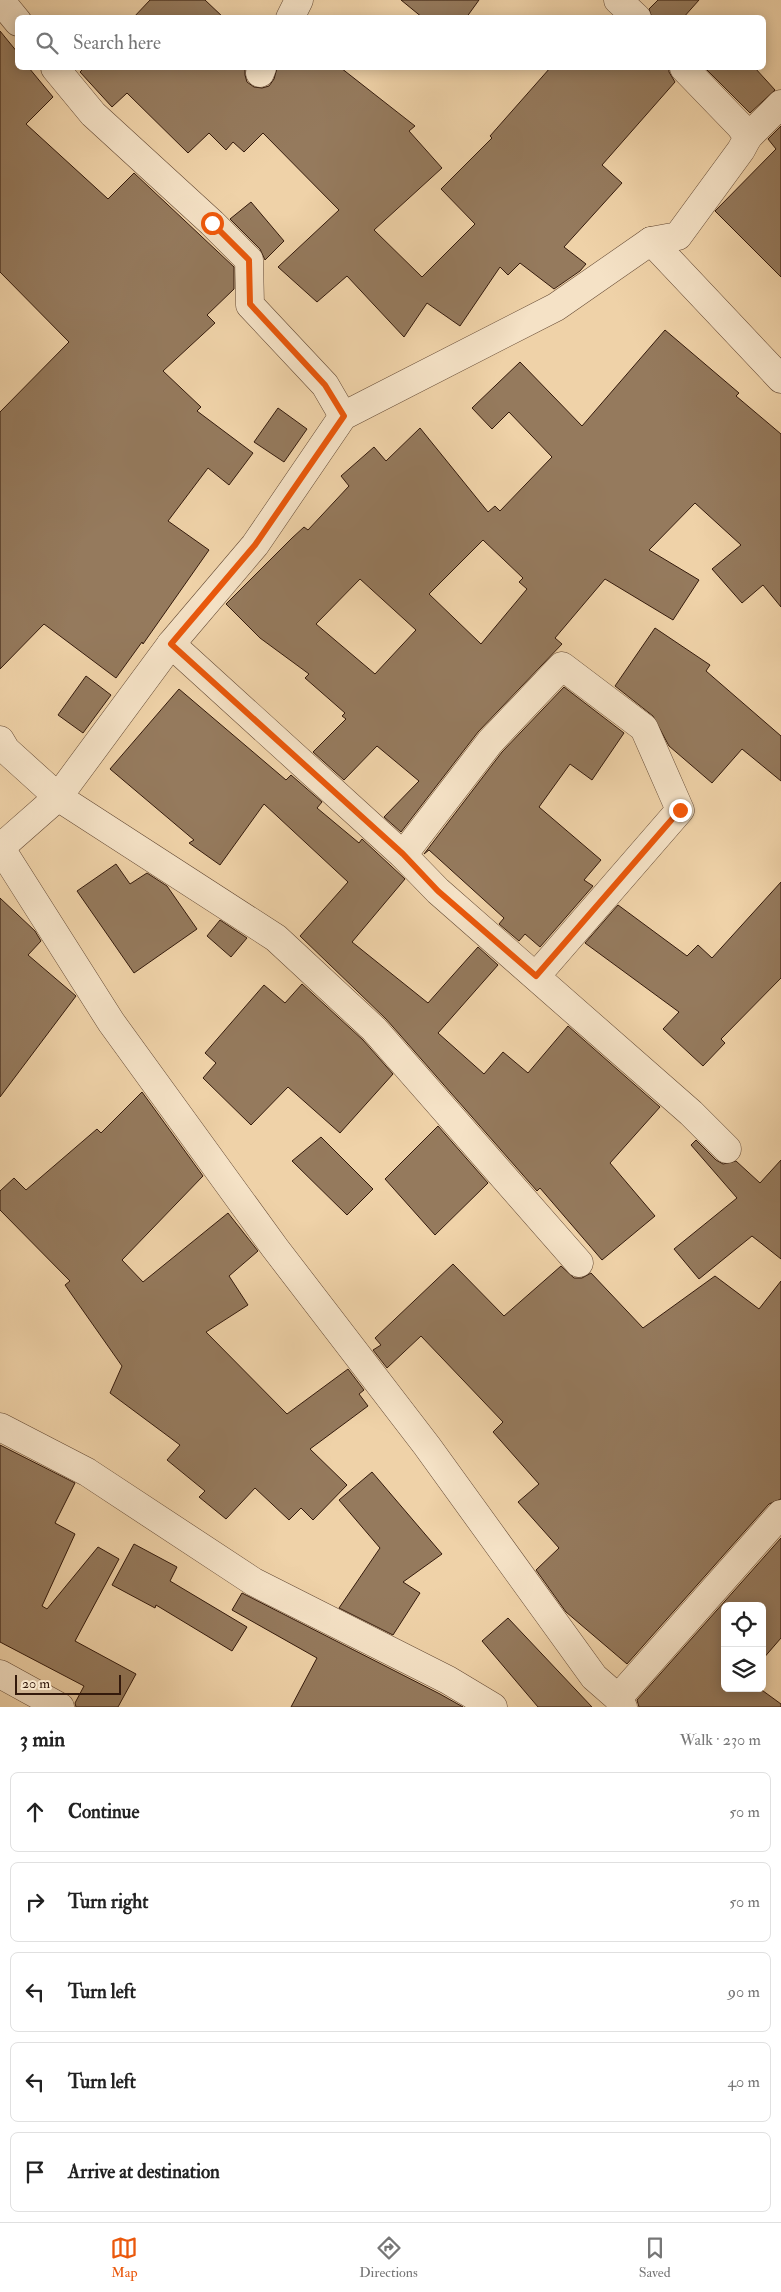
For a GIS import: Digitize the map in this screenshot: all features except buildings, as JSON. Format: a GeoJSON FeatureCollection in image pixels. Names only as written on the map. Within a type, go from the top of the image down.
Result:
{"type":"FeatureCollection","features":[{"type":"Feature","properties":{"kind":"street"},"geometry":{"type":"LineString","coordinates":[[0,0],[15,18]]}},
{"type":"Feature","properties":{"kind":"street"},"geometry":{"type":"LineString","coordinates":[[292,15],[299,0]]}},
{"type":"Feature","properties":{"kind":"street"},"geometry":{"type":"LineString","coordinates":[[618,0],[633,15]]}},
{"type":"Feature","properties":{"kind":"street"},"geometry":{"type":"LineString","coordinates":[[57,70],[93,114],[212,223],[249,260],[250,304],[325,385],[344,416]]}},
{"type":"Feature","properties":{"kind":"street"},"geometry":{"type":"LineString","coordinates":[[686,70],[740,126],[748,137]]}},
{"type":"Feature","properties":{"kind":"street"},"geometry":{"type":"LineString","coordinates":[[781,104],[748,137],[741,150],[678,236],[652,241],[556,308],[344,416],[255,545],[171,644],[58,797],[0,848],[110,1022],[275,1248],[427,1446],[594,1677],[620,1702],[781,1514]]}},
{"type":"Feature","properties":{"kind":"street"},"geometry":{"type":"LineString","coordinates":[[652,241],[781,378]]}},
{"type":"Feature","properties":{"kind":"street"},"geometry":{"type":"LineString","coordinates":[[171,644],[403,854],[438,891],[692,1113],[727,1149]]}},
{"type":"Feature","properties":{"kind":"street"},"geometry":{"type":"LineString","coordinates":[[403,854],[490,742],[562,666],[644,728],[680,810],[536,976]]}},
{"type":"Feature","properties":{"kind":"street"},"geometry":{"type":"LineString","coordinates":[[0,740],[6,750],[58,797],[276,938],[374,1029],[579,1263]]}},
{"type":"Feature","properties":{"kind":"street"},"geometry":{"type":"LineString","coordinates":[[0,1427],[87,1472],[254,1582],[448,1680],[493,1707]]}},
{"type":"Feature","properties":{"kind":"street"},"geometry":{"type":"LineString","coordinates":[[0,1674],[60,1707]]}},
{"type":"Feature","properties":{"kind":"route"},"geometry":{"type":"LineString","coordinates":[[212,223],[249,260],[250,304],[325,385],[344,416],[255,545],[171,644],[403,854],[438,891],[536,976],[680,810]]}}]}
